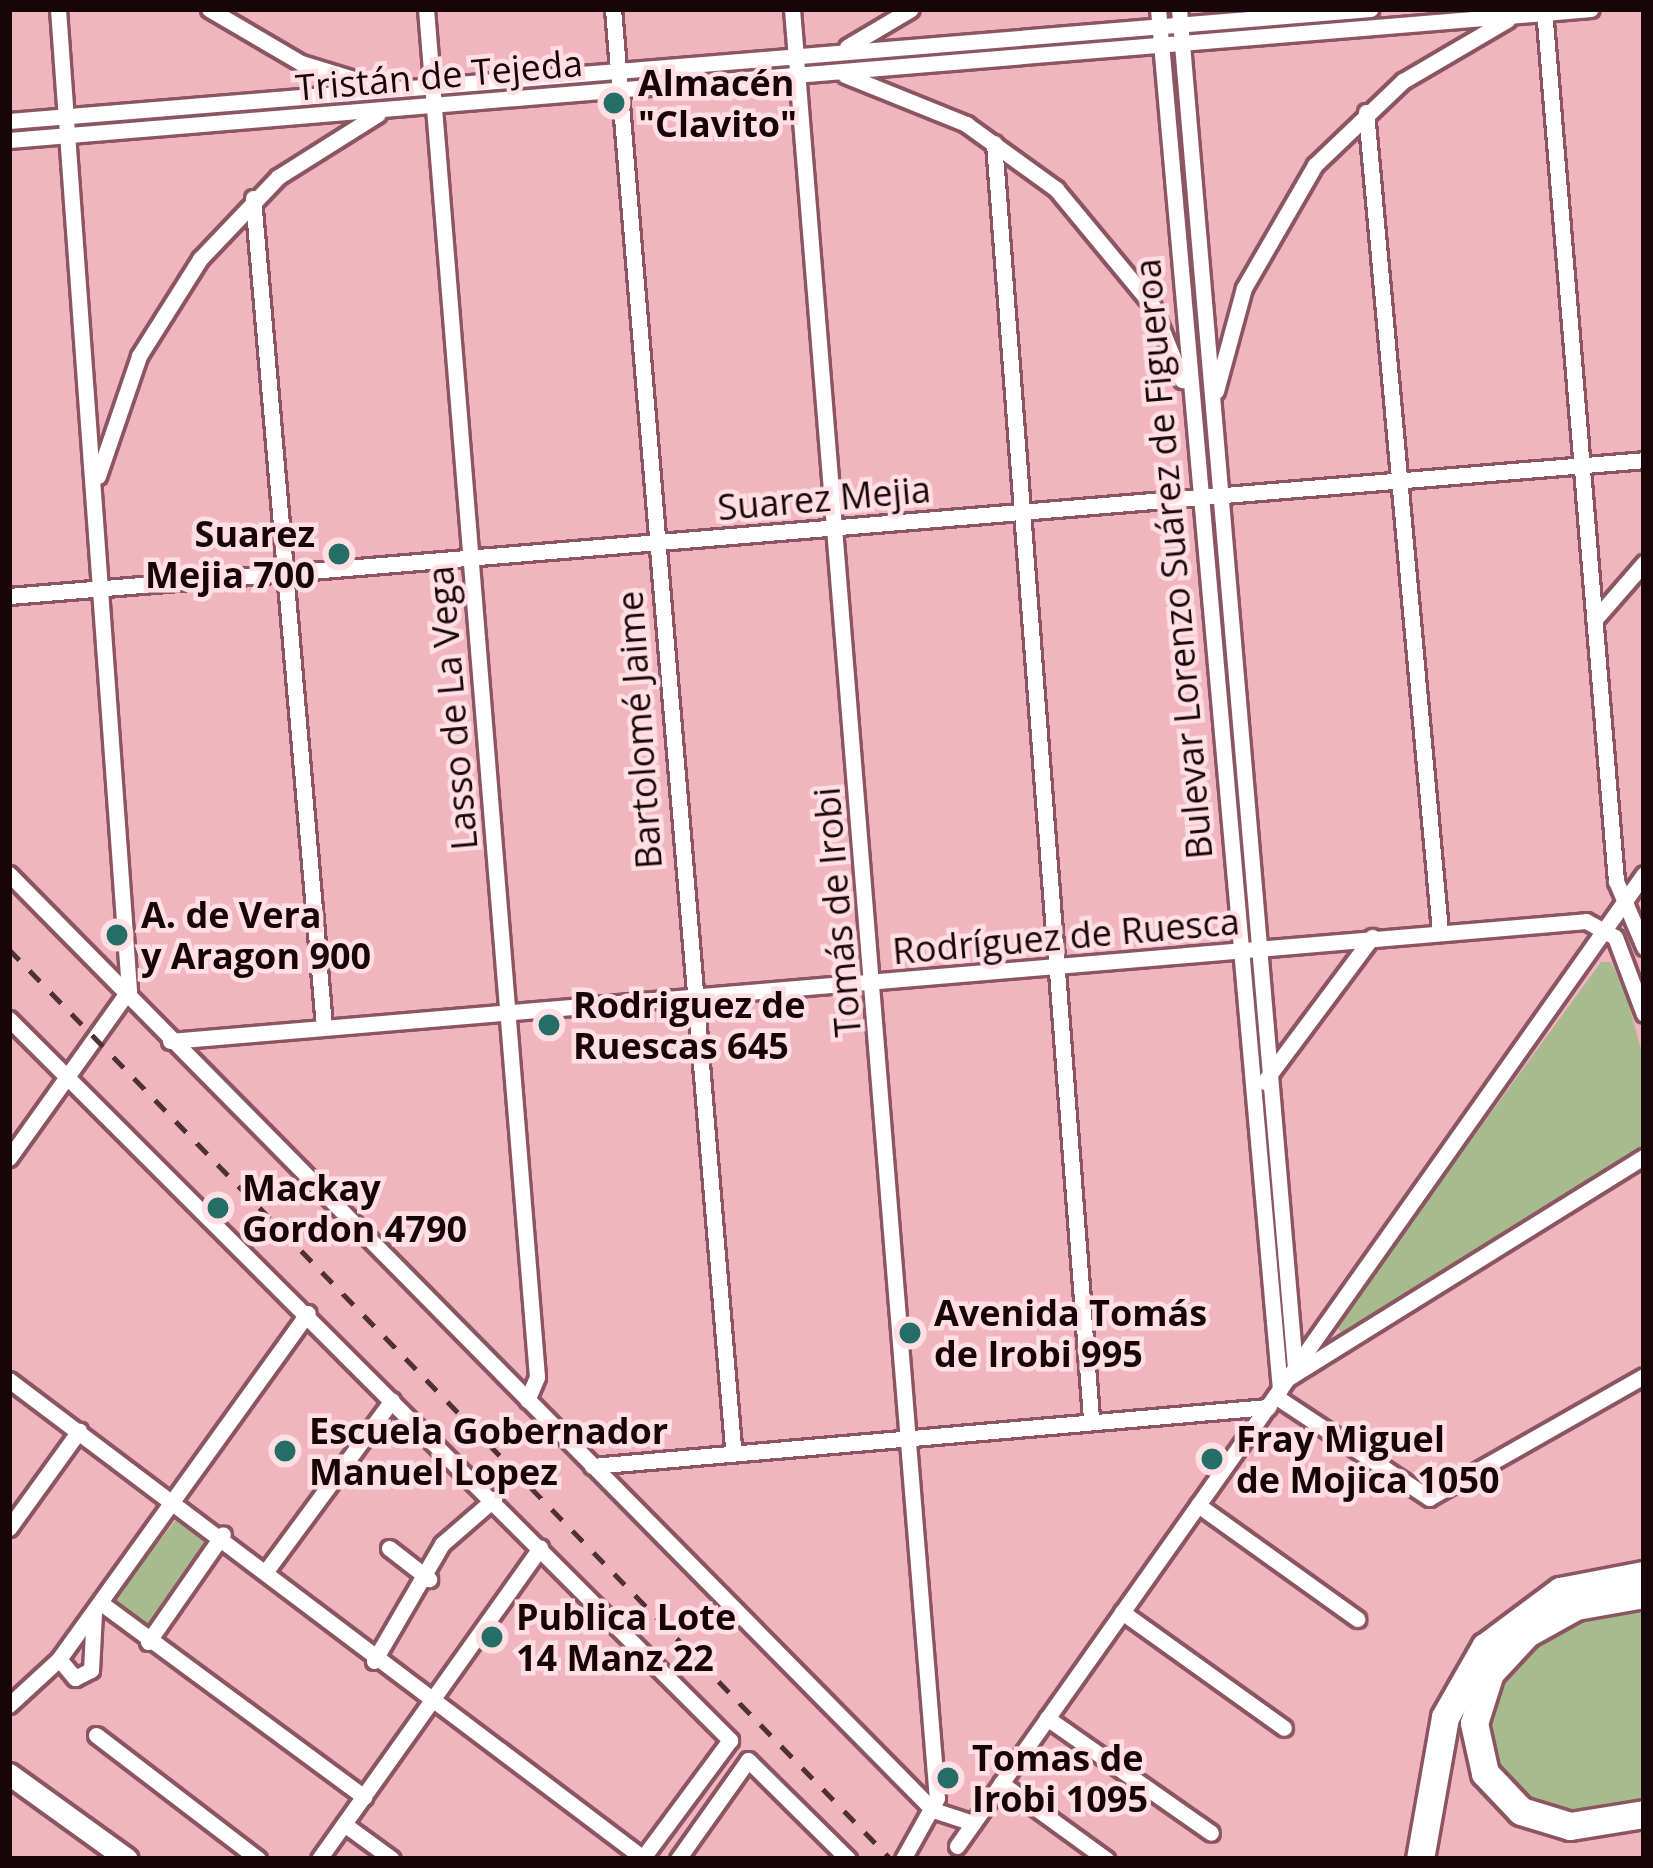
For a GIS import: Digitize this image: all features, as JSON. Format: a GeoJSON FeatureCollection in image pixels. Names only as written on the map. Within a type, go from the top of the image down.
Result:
{"type":"FeatureCollection","features":[{"type":"Feature","properties":{"kind":"highway"},"geometry":{"type":"LineString","coordinates":[[1420,1859],[1445,1718],[1485,1647],[1560,1591],[1644,1574]]}},
{"type":"Feature","properties":{"kind":"highway"},"geometry":{"type":"LineString","coordinates":[[1644,1594],[1576,1606],[1527,1633],[1490,1672],[1474,1723],[1485,1773],[1521,1811],[1570,1826],[1644,1814]]}},
{"type":"Feature","properties":{"kind":"main road"},"geometry":{"type":"LineString","coordinates":[[9,1774],[127,1859]]}},
{"type":"Feature","properties":{"kind":"street"},"geometry":{"type":"LineString","coordinates":[[9,1158],[129,990],[58,9]]}},
{"type":"Feature","properties":{"kind":"street"},"geometry":{"type":"LineString","coordinates":[[209,9],[244,32],[379,87]]}},
{"type":"Feature","properties":{"kind":"street"},"geometry":{"type":"LineString","coordinates":[[242,9],[244,32]]}},
{"type":"Feature","properties":{"kind":"street","name":"Lasso de La Vega"},"geometry":{"type":"LineString","coordinates":[[426,9],[537,1377],[527,1400]]}},
{"type":"Feature","properties":{"kind":"street","name":"Bartolomé Jaime"},"geometry":{"type":"LineString","coordinates":[[613,9],[689,996],[733,1446]]}},
{"type":"Feature","properties":{"kind":"street","name":"Tomás de Irobi"},"geometry":{"type":"LineString","coordinates":[[792,9],[911,1432],[933,1810]]}},
{"type":"Feature","properties":{"kind":"street"},"geometry":{"type":"LineString","coordinates":[[839,52],[911,9]]}},
{"type":"Feature","properties":{"kind":"street","name":"Tristán de Tejeda"},"geometry":{"type":"LineString","coordinates":[[9,121],[795,56],[1158,17],[1370,9]]}},
{"type":"Feature","properties":{"kind":"street","name":"Tristán de Tejeda"},"geometry":{"type":"LineString","coordinates":[[9,140],[1591,9]]}},
{"type":"Feature","properties":{"kind":"street"},"geometry":{"type":"LineString","coordinates":[[1544,11],[1623,904],[1644,947]]}},
{"type":"Feature","properties":{"kind":"street"},"geometry":{"type":"LineString","coordinates":[[1211,411],[1260,251],[1315,165],[1366,112],[1515,15]]}},
{"type":"Feature","properties":{"kind":"street","name":"Bulevar Lorenzo Suárez de Figueroa"},"geometry":{"type":"LineString","coordinates":[[1179,16],[1268,1082],[1281,1388]]}},
{"type":"Feature","properties":{"kind":"street","name":"Bulevar Lorenzo Suárez de Figueroa"},"geometry":{"type":"LineString","coordinates":[[1158,17],[1236,951],[1281,1388]]}},
{"type":"Feature","properties":{"kind":"street"},"geometry":{"type":"LineString","coordinates":[[837,72],[994,143],[1056,189],[1127,268],[1165,330],[1191,408]]}},
{"type":"Feature","properties":{"kind":"street"},"geometry":{"type":"LineString","coordinates":[[94,491],[139,356],[253,198],[385,110]]}},
{"type":"Feature","properties":{"kind":"street"},"geometry":{"type":"LineString","coordinates":[[1366,112],[1440,932]]}},
{"type":"Feature","properties":{"kind":"street"},"geometry":{"type":"LineString","coordinates":[[994,143],[1017,513],[1091,1418]]}},
{"type":"Feature","properties":{"kind":"street"},"geometry":{"type":"LineString","coordinates":[[253,198],[324,1027]]}},
{"type":"Feature","properties":{"kind":"street","name":"Suarez Mejia"},"geometry":{"type":"LineString","coordinates":[[9,596],[1644,460]]}},
{"type":"Feature","properties":{"kind":"street"},"geometry":{"type":"LineString","coordinates":[[1597,617],[1644,563]]}},
{"type":"Feature","properties":{"kind":"street"},"geometry":{"type":"LineString","coordinates":[[9,874],[129,990],[170,1041],[933,1810],[973,1823]]}},
{"type":"Feature","properties":{"kind":"street"},"geometry":{"type":"LineString","coordinates":[[957,1846],[1644,874]]}},
{"type":"Feature","properties":{"kind":"street"},"geometry":{"type":"LineString","coordinates":[[1606,928],[1644,1013]]}},
{"type":"Feature","properties":{"kind":"street","name":"Rodríguez de Ruesca"},"geometry":{"type":"LineString","coordinates":[[170,1041],[1440,932],[1606,928]]}},
{"type":"Feature","properties":{"kind":"street"},"geometry":{"type":"LineString","coordinates":[[1248,1084],[1268,1082],[1372,938]]}},
{"type":"Feature","properties":{"kind":"street"},"geometry":{"type":"LineString","coordinates":[[9,1019],[730,1740],[643,1858],[296,1604],[269,1567],[9,1380]]}},
{"type":"Feature","properties":{"kind":"street"},"geometry":{"type":"LineString","coordinates":[[592,1466],[733,1446],[1091,1418],[1281,1388],[1644,1156]]}},
{"type":"Feature","properties":{"kind":"street"},"geometry":{"type":"LineString","coordinates":[[9,1705],[59,1659],[308,1313]]}},
{"type":"Feature","properties":{"kind":"street"},"geometry":{"type":"LineString","coordinates":[[1281,1388],[1429,1498],[1644,1376]]}},
{"type":"Feature","properties":{"kind":"street"},"geometry":{"type":"LineString","coordinates":[[269,1567],[392,1400]]}},
{"type":"Feature","properties":{"kind":"street"},"geometry":{"type":"LineString","coordinates":[[9,1528],[79,1431]]}},
{"type":"Feature","properties":{"kind":"street"},"geometry":{"type":"LineString","coordinates":[[374,1661],[429,1579],[451,1533],[494,1499]]}},
{"type":"Feature","properties":{"kind":"street"},"geometry":{"type":"LineString","coordinates":[[1198,1505],[1357,1619]]}},
{"type":"Feature","properties":{"kind":"street"},"geometry":{"type":"LineString","coordinates":[[148,1642],[224,1534]]}},
{"type":"Feature","properties":{"kind":"street"},"geometry":{"type":"LineString","coordinates":[[319,1859],[540,1547]]}},
{"type":"Feature","properties":{"kind":"street"},"geometry":{"type":"LineString","coordinates":[[388,1548],[429,1579]]}},
{"type":"Feature","properties":{"kind":"street"},"geometry":{"type":"LineString","coordinates":[[97,1608],[364,1797]]}},
{"type":"Feature","properties":{"kind":"street"},"geometry":{"type":"LineString","coordinates":[[59,1659],[75,1678],[91,1670],[97,1608]]}},
{"type":"Feature","properties":{"kind":"street"},"geometry":{"type":"LineString","coordinates":[[1122,1612],[1284,1728]]}},
{"type":"Feature","properties":{"kind":"street"},"geometry":{"type":"LineString","coordinates":[[1047,1718],[1211,1833]]}},
{"type":"Feature","properties":{"kind":"street"},"geometry":{"type":"LineString","coordinates":[[96,1735],[258,1859]]}},
{"type":"Feature","properties":{"kind":"street"},"geometry":{"type":"LineString","coordinates":[[678,1859],[748,1760],[848,1859]]}},
{"type":"Feature","properties":{"kind":"street"},"geometry":{"type":"LineString","coordinates":[[1001,1783],[1106,1859]]}},
{"type":"Feature","properties":{"kind":"street"},"geometry":{"type":"LineString","coordinates":[[903,1859],[933,1810]]}},
{"type":"Feature","properties":{"kind":"street"},"geometry":{"type":"LineString","coordinates":[[344,1824],[392,1859]]}},
{"type":"Feature","properties":{"kind":"green space"},"geometry":{"type":"Polygon","coordinates":[[[1601,962],[1611,962],[1626,994],[1644,1060],[1644,1148],[1344,1338],[1336,1325],[1601,962]]]}},
{"type":"Feature","properties":{"kind":"green space"},"geometry":{"type":"Polygon","coordinates":[[[183,1511],[215,1535],[145,1633],[111,1602],[183,1511]]]}},
{"type":"Feature","properties":{"kind":"green space"},"geometry":{"type":"Polygon","coordinates":[[[1644,1603],[1644,1798],[1573,1814],[1519,1795],[1485,1745],[1490,1692],[1545,1632],[1644,1603]]]}},
{"type":"Feature","properties":{"kind":"railway"},"geometry":{"type":"LineString","coordinates":[[9,949],[891,1859]]}},
{"type":"Feature","properties":{"kind":"place","name":"Almacén \"Clavito\""},"geometry":{"type":"Point","coordinates":[614,103]}},
{"type":"Feature","properties":{"kind":"place","name":"Suarez Mejia 700"},"geometry":{"type":"Point","coordinates":[339,554]}},
{"type":"Feature","properties":{"kind":"place","name":"A. de Vera y Aragon 900"},"geometry":{"type":"Point","coordinates":[117,935]}},
{"type":"Feature","properties":{"kind":"place","name":"Rodriguez de Ruescas 645"},"geometry":{"type":"Point","coordinates":[549,1025]}},
{"type":"Feature","properties":{"kind":"place","name":"Mackay Gordon 4790"},"geometry":{"type":"Point","coordinates":[218,1208]}},
{"type":"Feature","properties":{"kind":"place","name":"Avenida Tomás de Irobi 995"},"geometry":{"type":"Point","coordinates":[910,1333]}},
{"type":"Feature","properties":{"kind":"place","name":"Escuela Gobernador Manuel Lopez"},"geometry":{"type":"Point","coordinates":[285,1451]}},
{"type":"Feature","properties":{"kind":"place","name":"Fray Miguel de Mojica 1050"},"geometry":{"type":"Point","coordinates":[1212,1459]}},
{"type":"Feature","properties":{"kind":"place","name":"Publica Lote 14 Manz 22"},"geometry":{"type":"Point","coordinates":[492,1637]}},
{"type":"Feature","properties":{"kind":"place","name":"Tomas de Irobi 1095"},"geometry":{"type":"Point","coordinates":[948,1778]}}]}
